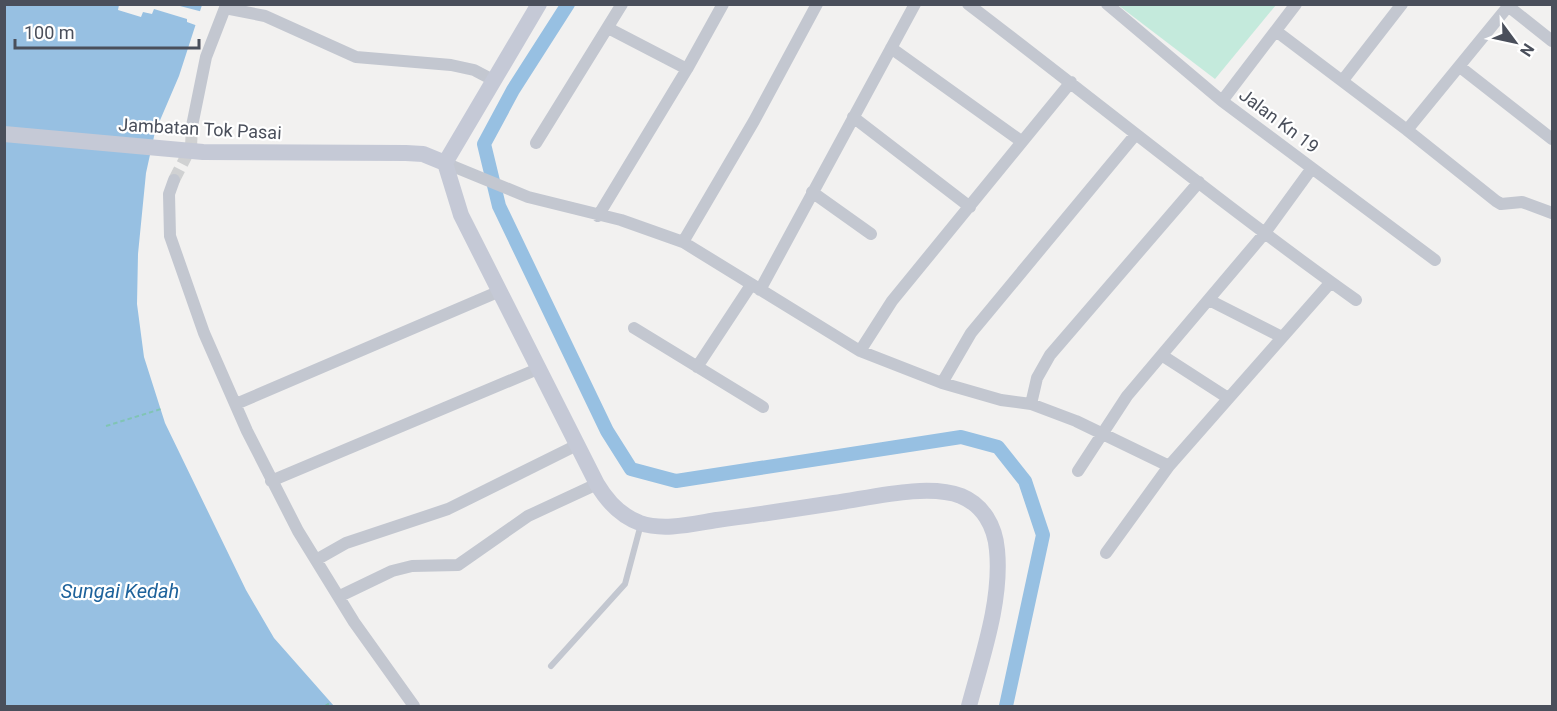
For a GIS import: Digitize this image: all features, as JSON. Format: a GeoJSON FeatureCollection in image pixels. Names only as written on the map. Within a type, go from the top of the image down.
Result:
{"type":"FeatureCollection","features":[{"type":"Feature","properties":{"kind":"main road"},"geometry":{"type":"LineString","coordinates":[[538,4],[493,80],[452,166],[461,215],[597,484],[622,514],[641,523],[675,526],[912,493],[948,493],[972,501],[980,507],[988,520],[998,551],[994,599],[969,706]]}},
{"type":"Feature","properties":{"kind":"main road","name":"Jambatan Tok Pasai"},"geometry":{"type":"LineString","coordinates":[[4,134],[203,152],[423,154],[452,166]]}},
{"type":"Feature","properties":{"kind":"street"},"geometry":{"type":"LineString","coordinates":[[536,143],[622,4]]}},
{"type":"Feature","properties":{"kind":"street"},"geometry":{"type":"LineString","coordinates":[[598,216],[687,69],[723,4]]}},
{"type":"Feature","properties":{"kind":"street"},"geometry":{"type":"LineString","coordinates":[[683,242],[754,121],[817,4]]}},
{"type":"Feature","properties":{"kind":"street"},"geometry":{"type":"LineString","coordinates":[[697,367],[755,287],[812,192],[915,4]]}},
{"type":"Feature","properties":{"kind":"street"},"geometry":{"type":"LineString","coordinates":[[968,4],[1264,234],[1356,300]]}},
{"type":"Feature","properties":{"kind":"street","name":"Jalan Kn 19"},"geometry":{"type":"LineString","coordinates":[[1107,4],[1222,101],[1436,260]]}},
{"type":"Feature","properties":{"kind":"street"},"geometry":{"type":"LineString","coordinates":[[1222,101],[1296,4]]}},
{"type":"Feature","properties":{"kind":"street"},"geometry":{"type":"LineString","coordinates":[[1342,80],[1402,4]]}},
{"type":"Feature","properties":{"kind":"street"},"geometry":{"type":"LineString","coordinates":[[1407,130],[1509,5],[1552,41]]}},
{"type":"Feature","properties":{"kind":"street"},"geometry":{"type":"LineString","coordinates":[[192,126],[206,57],[226,6],[265,16],[356,57],[464,67],[493,80]]}},
{"type":"Feature","properties":{"kind":"street"},"geometry":{"type":"LineString","coordinates":[[608,28],[687,69]]}},
{"type":"Feature","properties":{"kind":"street"},"geometry":{"type":"LineString","coordinates":[[1276,31],[1496,201],[1501,204],[1522,202],[1552,213]]}},
{"type":"Feature","properties":{"kind":"street"},"geometry":{"type":"LineString","coordinates":[[891,48],[1021,141]]}},
{"type":"Feature","properties":{"kind":"street"},"geometry":{"type":"LineString","coordinates":[[1460,67],[1552,139]]}},
{"type":"Feature","properties":{"kind":"street"},"geometry":{"type":"LineString","coordinates":[[860,351],[892,301],[1071,82]]}},
{"type":"Feature","properties":{"kind":"street"},"geometry":{"type":"LineString","coordinates":[[853,117],[970,207]]}},
{"type":"Feature","properties":{"kind":"street"},"geometry":{"type":"LineString","coordinates":[[942,384],[971,333],[1136,134]]}},
{"type":"Feature","properties":{"kind":"street"},"geometry":{"type":"LineString","coordinates":[[452,166],[528,197],[655,231],[683,242],[860,351],[942,384],[1001,400],[1031,404],[1102,433],[1169,466]]}},
{"type":"Feature","properties":{"kind":"street"},"geometry":{"type":"LineString","coordinates":[[1078,471],[1127,396],[1264,234],[1312,168]]}},
{"type":"Feature","properties":{"kind":"street"},"geometry":{"type":"LineString","coordinates":[[174,180],[168,202],[170,236],[204,333],[271,481],[354,622],[414,706]]}},
{"type":"Feature","properties":{"kind":"street"},"geometry":{"type":"LineString","coordinates":[[1031,404],[1037,378],[1050,355],[1199,182]]}},
{"type":"Feature","properties":{"kind":"street"},"geometry":{"type":"LineString","coordinates":[[812,192],[871,234]]}},
{"type":"Feature","properties":{"kind":"street"},"geometry":{"type":"LineString","coordinates":[[1106,553],[1169,466],[1331,282]]}},
{"type":"Feature","properties":{"kind":"street"},"geometry":{"type":"LineString","coordinates":[[236,404],[500,291]]}},
{"type":"Feature","properties":{"kind":"street"},"geometry":{"type":"LineString","coordinates":[[1209,300],[1282,337]]}},
{"type":"Feature","properties":{"kind":"street"},"geometry":{"type":"LineString","coordinates":[[634,328],[763,406]]}},
{"type":"Feature","properties":{"kind":"street"},"geometry":{"type":"LineString","coordinates":[[1163,356],[1228,399]]}},
{"type":"Feature","properties":{"kind":"street"},"geometry":{"type":"LineString","coordinates":[[271,481],[540,368]]}},
{"type":"Feature","properties":{"kind":"street"},"geometry":{"type":"LineString","coordinates":[[316,560],[346,543],[448,509],[577,445]]}},
{"type":"Feature","properties":{"kind":"street"},"geometry":{"type":"LineString","coordinates":[[340,596],[401,568],[458,565],[528,516],[597,484]]}},
{"type":"Feature","properties":{"kind":"lane"},"geometry":{"type":"LineString","coordinates":[[551,666],[625,584],[641,523]]}},
{"type":"Feature","properties":{"kind":"path"},"geometry":{"type":"LineString","coordinates":[[105,426],[161,409]]}},
{"type":"Feature","properties":{"kind":"path"},"geometry":{"type":"LineString","coordinates":[[325,706],[330,703]]}},
{"type":"Feature","properties":{"kind":"green space"},"geometry":{"type":"Polygon","coordinates":[[[1118,5],[1276,5],[1215,79],[1118,5]]]}},
{"type":"Feature","properties":{"kind":"water","name":"Sungai Kedah"},"geometry":{"type":"Polygon","coordinates":[[[4,5],[202,5],[179,76],[155,132],[146,173],[138,254],[137,304],[144,357],[165,423],[246,590],[274,638],[334,706],[5,706],[4,5]]]}},
{"type":"Feature","properties":{"kind":"pier"},"geometry":{"type":"Polygon","coordinates":[[[119,5],[176,5],[203,12],[198,26],[187,22],[187,19],[154,9],[152,14],[143,12],[141,17],[118,10],[119,5]]]}},
{"type":"Feature","properties":{"kind":"waterway"},"geometry":{"type":"LineString","coordinates":[[568,4],[513,90],[484,144],[499,206],[607,431],[631,469],[676,481],[961,437],[998,447],[1025,481],[1043,535],[1006,706]]}},
{"type":"Feature","properties":{"kind":"tunnel"},"geometry":{"type":"LineString","coordinates":[[174,180],[191,147],[192,126]]}}]}
